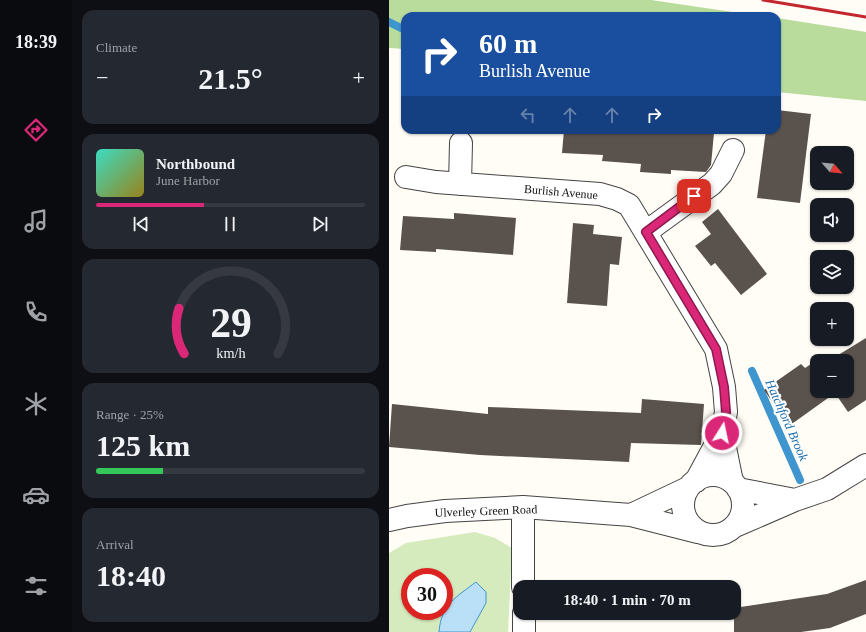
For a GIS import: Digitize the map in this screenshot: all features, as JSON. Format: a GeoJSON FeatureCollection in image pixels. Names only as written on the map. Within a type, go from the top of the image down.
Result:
{"type":"FeatureCollection","features":[{"type":"Feature","properties":{"kind":"street"},"geometry":{"type":"LineString","coordinates":[[460,184],[461,143]]}},
{"type":"Feature","properties":{"kind":"street"},"geometry":{"type":"LineString","coordinates":[[646,232],[712,184],[721,174],[733,150]]}},
{"type":"Feature","properties":{"kind":"street","name":"Burlish Avenue"},"geometry":{"type":"LineString","coordinates":[[406,177],[436,182],[599,194],[617,199],[629,205],[716,349],[724,387],[726,412],[722,433],[692,485]]}},
{"type":"Feature","properties":{"kind":"street","name":"Burlish Avenue"},"geometry":{"type":"LineString","coordinates":[[722,433],[735,486]]}},
{"type":"Feature","properties":{"kind":"street"},"geometry":{"type":"LineString","coordinates":[[735,526],[740,518],[743,508],[742,499],[735,486],[724,477],[714,475],[704,477],[692,485],[684,497],[683,507],[685,517],[698,532],[708,535],[718,535],[795,500],[827,489],[866,465]]}},
{"type":"Feature","properties":{"kind":"street","name":"Ulverley Green Road"},"geometry":{"type":"LineString","coordinates":[[631,515],[692,485]]}},
{"type":"Feature","properties":{"kind":"street"},"geometry":{"type":"LineString","coordinates":[[735,486],[795,500]]}},
{"type":"Feature","properties":{"kind":"street"},"geometry":{"type":"LineString","coordinates":[[523,508],[523,580]]}},
{"type":"Feature","properties":{"kind":"street","name":"Ulverley Green Road"},"geometry":{"type":"LineString","coordinates":[[389,520],[445,511],[523,508],[631,515],[698,532]]}},
{"type":"Feature","properties":{"kind":"street"},"geometry":{"type":"LineString","coordinates":[[523,620],[524,632]]}},
{"type":"Feature","properties":{"kind":"green space"},"geometry":{"type":"Polygon","coordinates":[[[389,0],[651,0],[733,12],[401,12],[401,49],[389,48],[389,0]]]}},
{"type":"Feature","properties":{"kind":"green space"},"geometry":{"type":"Polygon","coordinates":[[[781,19],[866,32],[866,101],[781,92],[781,19]]]}},
{"type":"Feature","properties":{"kind":"green space"},"geometry":{"type":"Polygon","coordinates":[[[475,532],[495,538],[512,548],[508,632],[389,632],[389,553],[406,543],[475,532]]]}},
{"type":"Feature","properties":{"kind":"water"},"geometry":{"type":"Polygon","coordinates":[[[476,582],[486,592],[486,603],[470,632],[439,632],[441,620],[453,620],[453,600],[476,582]]]}},
{"type":"Feature","properties":{"kind":"building"},"geometry":{"type":"Polygon","coordinates":[[[781,110],[811,114],[800,203],[757,198],[765,134],[781,134],[781,110]]]}},
{"type":"Feature","properties":{"kind":"building"},"geometry":{"type":"Polygon","coordinates":[[[564,134],[714,134],[711,165],[706,172],[671,170],[671,174],[640,172],[641,164],[602,161],[603,155],[562,153],[564,134]]]}},
{"type":"Feature","properties":{"kind":"building"},"geometry":{"type":"Polygon","coordinates":[[[718,209],[767,274],[741,295],[715,263],[711,266],[695,246],[711,234],[702,222],[718,209]]]}},
{"type":"Feature","properties":{"kind":"building"},"geometry":{"type":"Polygon","coordinates":[[[454,213],[516,218],[513,255],[436,249],[436,252],[400,250],[403,216],[454,219],[454,213]]]}},
{"type":"Feature","properties":{"kind":"building"},"geometry":{"type":"Polygon","coordinates":[[[573,223],[594,225],[593,234],[622,237],[619,265],[610,264],[607,306],[567,303],[573,223]]]}},
{"type":"Feature","properties":{"kind":"building"},"geometry":{"type":"Polygon","coordinates":[[[866,338],[866,400],[848,412],[838,398],[854,398],[854,354],[840,354],[866,338]]]}},
{"type":"Feature","properties":{"kind":"building"},"geometry":{"type":"Polygon","coordinates":[[[801,364],[805,368],[810,365],[810,398],[828,398],[789,426],[764,390],[801,364]]]}},
{"type":"Feature","properties":{"kind":"building"},"geometry":{"type":"Polygon","coordinates":[[[642,399],[704,404],[701,445],[631,443],[629,462],[480,455],[389,447],[392,404],[488,414],[488,407],[641,413],[642,399]]]}},
{"type":"Feature","properties":{"kind":"building"},"geometry":{"type":"Polygon","coordinates":[[[866,580],[866,614],[830,628],[801,632],[734,632],[734,620],[741,620],[741,607],[827,594],[866,580]]]}},
{"type":"Feature","properties":{"kind":"waterway"},"geometry":{"type":"LineString","coordinates":[[389,22],[401,28]]}},
{"type":"Feature","properties":{"kind":"waterway","name":"Hatchford Brook"},"geometry":{"type":"LineString","coordinates":[[752,371],[800,480]]}},
{"type":"Feature","properties":{"kind":"railway"},"geometry":{"type":"LineString","coordinates":[[763,0],[866,17]]}},
{"type":"Feature","properties":{"kind":"route"},"geometry":{"type":"LineString","coordinates":[[694,196],[646,232],[716,349],[724,387],[726,412],[722,433]]}}]}
